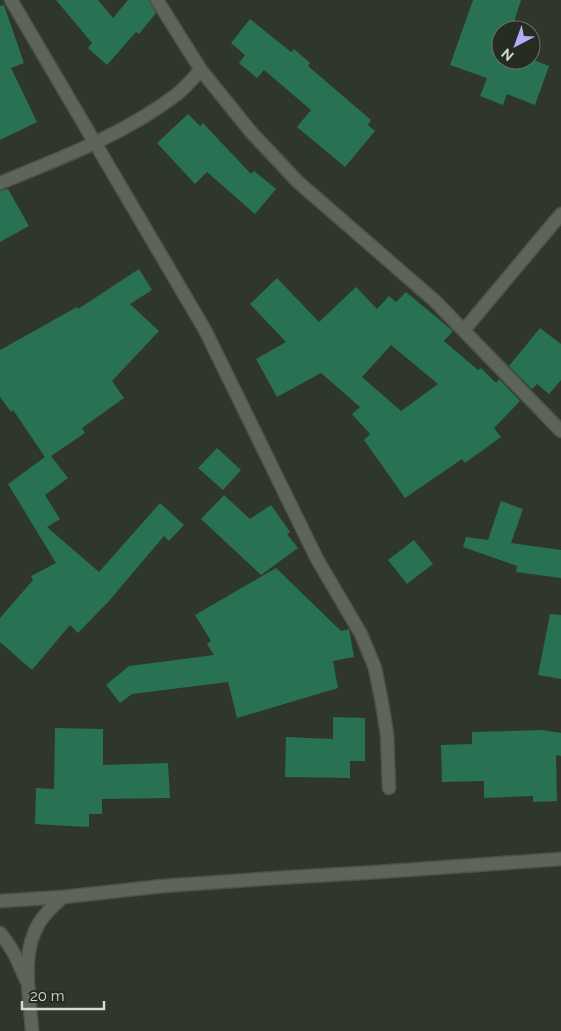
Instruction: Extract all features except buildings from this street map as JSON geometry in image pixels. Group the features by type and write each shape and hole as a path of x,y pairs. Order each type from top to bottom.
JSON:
{"street":[{"path":"11,0 205,330 317,559 361,634 375,668 382,704 387,734 389,788"},
{"path":"157,0 200,70 251,132 298,182 435,301 561,431"},
{"path":"0,183 95,144 144,116 177,94 200,70"},
{"path":"464,330 561,214"},
{"path":"0,901 63,897 182,885 561,859"},
{"path":"32,1031 28,958 38,925 47,912 63,897"},
{"path":"0,933 7,941 18,961 29,987"}]}
